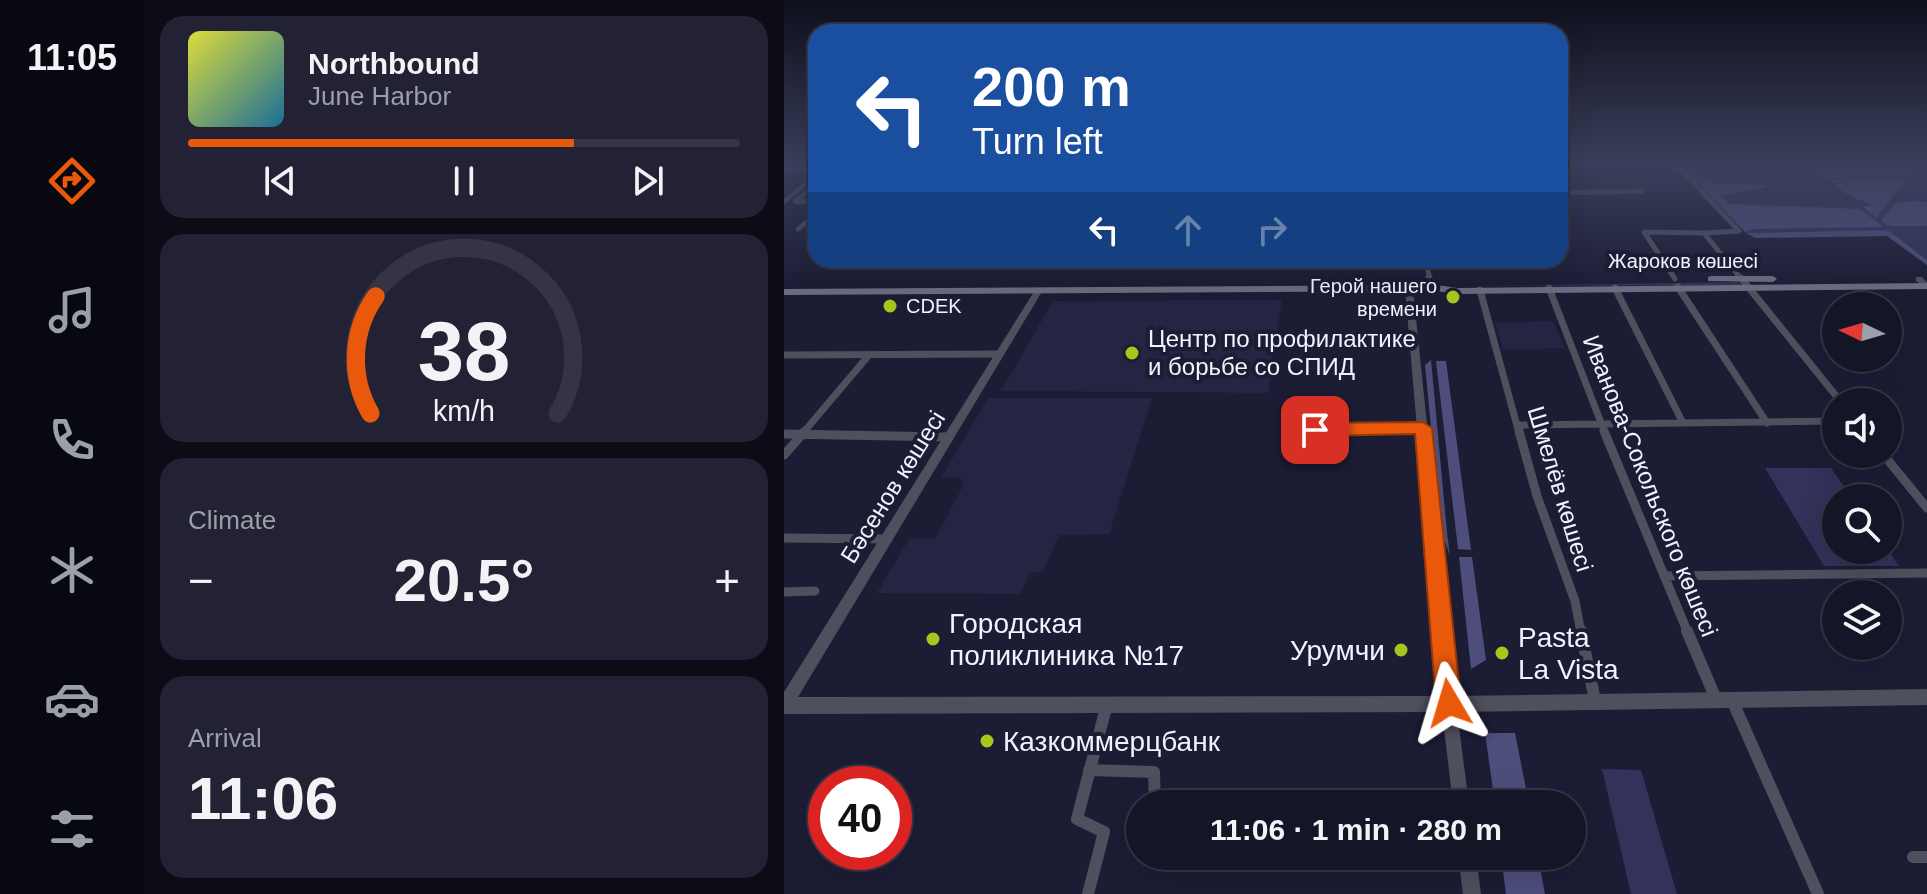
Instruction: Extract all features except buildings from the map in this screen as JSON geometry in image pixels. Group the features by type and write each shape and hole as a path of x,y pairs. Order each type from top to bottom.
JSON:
{"main road":[{"name":"Жароков көшесі","path":"784,292 1409,289 1545,281 1925,282"},
{"name":"Жароков көшесі","path":"1436,288 1615,288 1676,283"}],"street":[{"path":"1714,205 1739,231 1644,232 1767,423"},
{"path":"798,229 808,221"},
{"path":"1704,233 1830,388"},
{"path":"1429,268 1436,288"},
{"name":"Иванова-Сокольского көшесі","path":"1549,288 1664,576 1818,894"},
{"path":"1615,288 1683,423"},
{"path":"1409,289 1459,790"},
{"name":"Бәсенов көшесі","path":"784,705 1039,290"},
{"name":"Шмелёв көшесі","path":"1480,290 1537,496 1575,601 1595,702"},
{"path":"784,355 999,354"},
{"path":"784,455 869,355"},
{"path":"1519,425 1822,421"},
{"path":"1315,430 1423,428"},
{"path":"784,434 948,437"},
{"path":"1894,468 1927,508"},
{"path":"784,538 886,539"},
{"path":"1664,576 1927,573"},
{"path":"784,592 815,591"},
{"path":"784,705 1595,702 1927,697"},
{"path":"1088,894 1104,832 1077,819 1108,704"},
{"path":"1089,770 1154,772 1155,790"},
{"path":"1469,870 1472,894"}],"shaded area":[{"path":"1719,205 1927,205 1927,260 1888,230 1746,233"},
{"path":"1719,205 1860,209 1884,227 1753,229 1745,232"},
{"path":"1886,205 1876,218 1863,207"},
{"path":"1894,205 1927,205 1927,226 1888,226 1881,221"},
{"path":"1888,230 1927,260 1927,265 1887,236 1755,238 1746,233"},
{"path":"1737,282 1742,285 1477,286"},
{"path":"1282,300 1268,393 1001,391 1053,301"},
{"path":"1553,321 1565,348 1504,350 1495,323"},
{"path":"1431,360 1450,556 1441,530 1425,365"},
{"path":"1436,361 1446,361 1471,550 1458,549"},
{"path":"988,398 1152,398 1109,534 1059,535 1043,572 1030,573 1021,594 877,593 909,539 935,539 964,484 959,477 941,478"},
{"path":"1765,468 1831,468 1842,484 1822,484 1822,563"},
{"path":"1459,557 1472,557 1486,660 1471,669"},
{"path":"1823,564 1899,566 1824,566"},
{"path":"1485,733 1515,733 1526,790 1493,790"},
{"path":"1602,769 1641,770 1677,894 1631,894"},
{"path":"1503,870 1541,870 1545,894 1506,894"}],"place":[{"name":"Герой нашего времени","path":"1453,297"},
{"name":"CDEK","path":"890,306"},
{"name":"Центр по профилактике и борьбе со СПИД","path":"1132,353"},
{"name":"Городская поликлиника №17","path":"933,639"},
{"name":"Урумчи","path":"1401,650"},
{"name":"Pasta La Vista","path":"1502,653"},
{"name":"Казкоммерцбанк","path":"987,741"}],"route":[{"path":"1315,430 1423,428 1449,703"}]}
